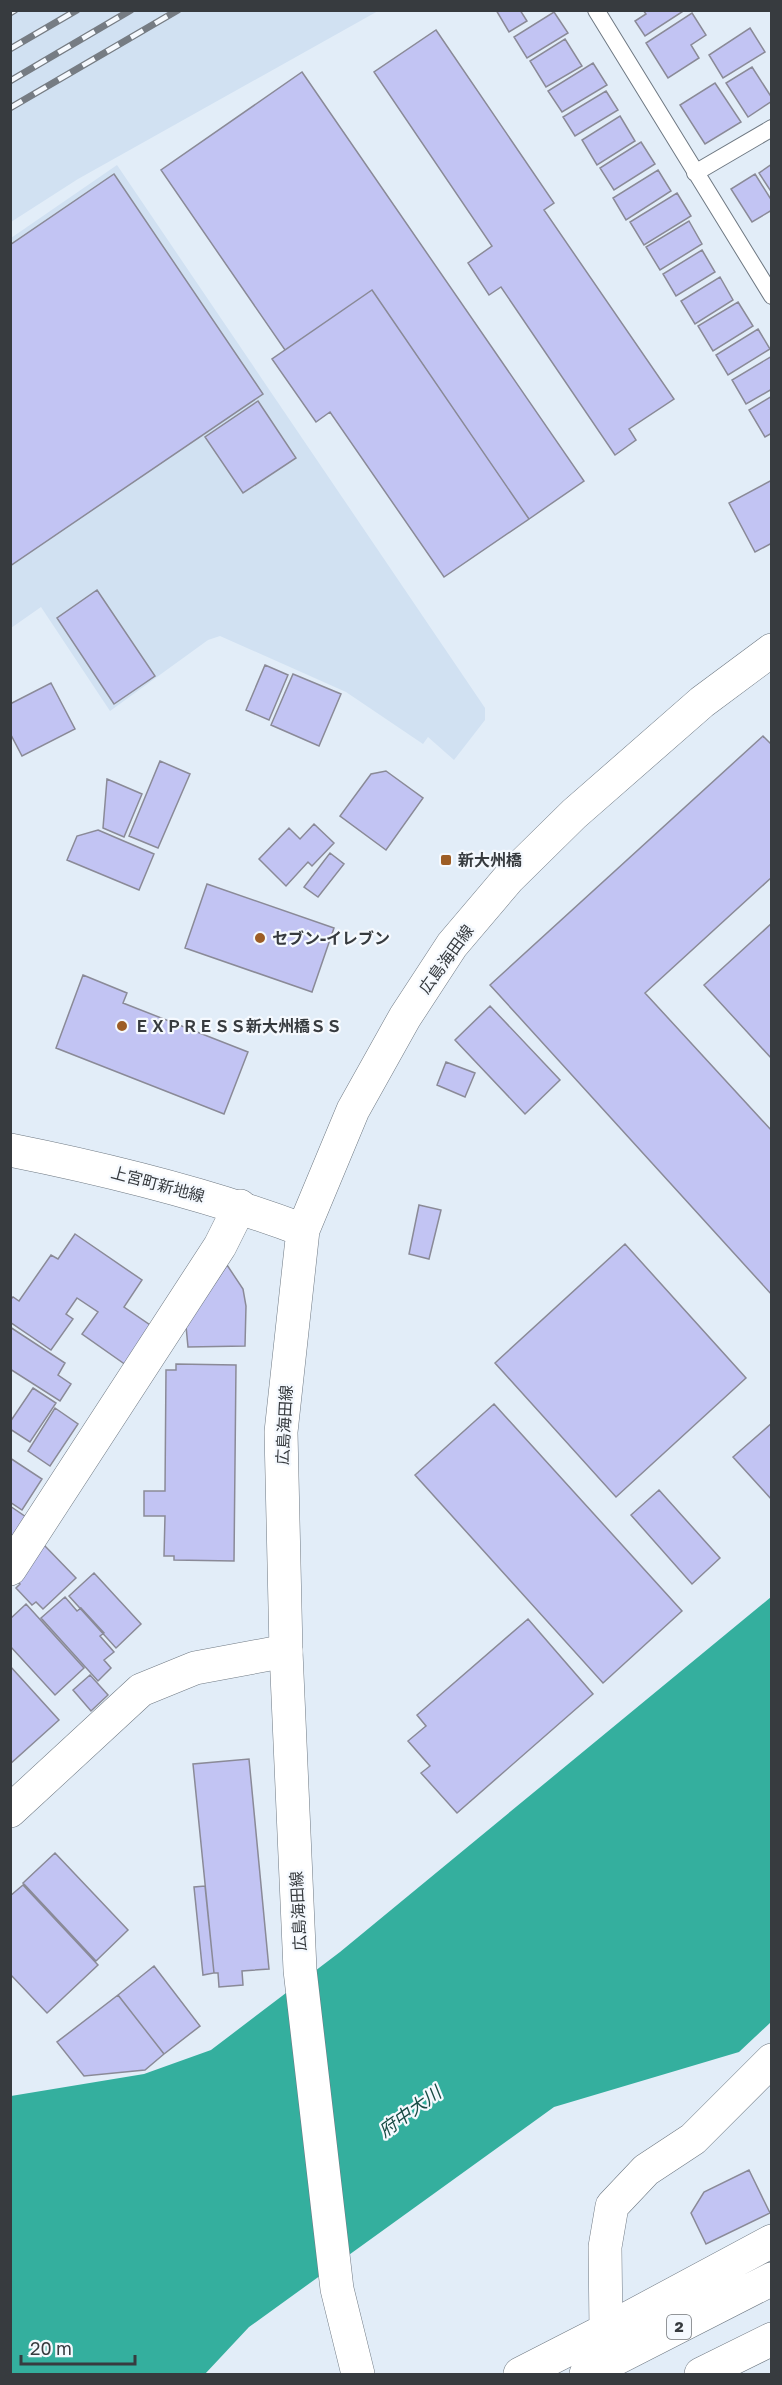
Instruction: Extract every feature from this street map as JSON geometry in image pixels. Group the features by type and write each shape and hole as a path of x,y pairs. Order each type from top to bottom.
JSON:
{"main road":[{"name":"広島海田線","path":"358,2374 337,2289 300,1970 285,1651 281,1432 303,1230 353,1110 405,1017 452,945 508,879 574,814 702,702 771,650"},
{"name":"上宮町新地線","path":"10,1150 88,1165 240,1206 303,1230"},
{"path":"10,1569 220,1246 240,1206"},
{"path":"10,1811 141,1690 195,1668 285,1651"},
{"path":"606,2330 605,2247 612,2206 646,2170 693,2139 771,2060"},
{"path":"520,2374 764,2245"},
{"name":"2","path":"586,2374 771,2279"},
{"path":"701,2374 771,2339"}],"lane":[{"path":"596,10 771,296"},
{"path":"695,173 771,128"}],"shaded area":[{"path":"11,10 378,11 78,179 11,222"},
{"path":"117,165 485,708 485,720 454,760 428,737 423,744 346,692 220,636 208,640 110,711 41,607 11,628 11,238"}],"water":[{"name":"府中大川","path":"771,1597 771,2022 739,2052 554,2107 249,2327 205,2374 11,2374 11,2096 144,2074 211,2050 340,1952"}],"building":[{"path":"496,10 520,10 527,21 509,32"},
{"path":"643,10 685,10 645,36 635,21 646,14"},
{"path":"554,12 568,33 527,58 514,37"},
{"path":"692,13 706,35 691,45 699,58 668,78 646,43"},
{"path":"750,28 765,52 723,78 709,55"},
{"path":"436,30 554,203 544,210 674,399 629,429 636,440 615,455 501,287 489,295 468,263 492,246 374,72"},
{"path":"565,39 582,66 546,87 530,61"},
{"path":"593,63 607,85 562,112 548,91"},
{"path":"752,67 772,101 748,117 726,83"},
{"path":"302,72 584,481 529,519 372,290 285,350 161,170"},
{"path":"715,83 741,122 705,144 680,105"},
{"path":"606,91 618,110 575,136 563,117"},
{"path":"620,116 635,141 597,165 582,140"},
{"path":"641,142 655,164 614,190 600,168"},
{"path":"772,164 772,193 759,173"},
{"path":"658,170 671,191 626,220 613,198"},
{"path":"114,174 263,394 10,566 10,245"},
{"path":"755,174 772,201 772,210 752,222 731,189"},
{"path":"677,193 691,216 644,245 630,222"},
{"path":"689,221 702,244 660,270 646,247"},
{"path":"702,250 715,272 676,296 663,274"},
{"path":"720,277 733,300 695,324 681,301"},
{"path":"372,290 529,519 444,577 330,412 316,422 272,359"},
{"path":"738,302 753,326 713,351 698,326"},
{"path":"758,329 770,349 728,375 716,355"},
{"path":"772,356 772,389 746,404 732,380"},
{"path":"772,396 772,433 765,437 749,410"},
{"path":"258,401 296,458 243,493 205,437"},
{"path":"772,480 772,543 755,552 729,503"},
{"path":"97,590 155,676 114,704 57,618"},
{"path":"265,665 288,675 269,720 246,710"},
{"path":"293,674 341,694 319,746 271,725"},
{"path":"51,683 75,729 22,756 10,733 10,704"},
{"path":"763,736 772,745 772,877 645,993 772,1131 772,1295 490,985"},
{"path":"160,761 190,774 158,848 129,836"},
{"path":"386,771 423,798 386,850 340,816 371,774"},
{"path":"107,779 142,794 124,837 103,828"},
{"path":"314,824 334,843 312,866 308,862 286,886 259,859 289,828 300,839"},
{"path":"98,830 154,854 139,890 67,860 77,836"},
{"path":"330,853 344,864 318,897 304,887"},
{"name":"セブン-イレブン","path":"207,884 334,928 312,992 185,948"},
{"path":"772,923 772,1059 704,985"},
{"name":"ＥＸＰＲＥＳＳ新大州橋ＳＳ","path":"83,975 127,993 123,1003 248,1052 224,1114 56,1048"},
{"path":"490,1006 560,1080 525,1114 455,1040"},
{"path":"446,1062 475,1073 465,1097 437,1085"},
{"path":"419,1205 441,1210 429,1259 409,1254"},
{"path":"75,1234 142,1280 124,1307 153,1327 126,1365 82,1334 98,1312 77,1298 66,1314 73,1319 51,1350 10,1322 10,1300 13,1297 19,1301 51,1255 58,1259"},
{"path":"625,1244 746,1378 616,1497 495,1363"},
{"path":"227,1265 243,1289 246,1306 245,1346 188,1347 186,1326"},
{"path":"10,1327 65,1363 58,1375 71,1384 60,1401 10,1369"},
{"path":"176,1364 236,1365 234,1561 174,1560 174,1556 164,1556 165,1516 144,1516 144,1491 165,1491 166,1370 176,1370"},
{"path":"33,1388 56,1403 30,1442 10,1429 10,1422"},
{"path":"494,1404 682,1611 603,1683 415,1475"},
{"path":"55,1408 78,1424 50,1466 28,1451"},
{"path":"772,1423 772,1500 733,1457"},
{"path":"10,1458 42,1479 22,1510 10,1502"},
{"path":"659,1490 720,1558 692,1584 631,1515"},
{"path":"10,1506 26,1517 10,1540"},
{"path":"44,1545 76,1578 43,1609 36,1602 32,1605 16,1588 20,1584 12,1576"},
{"path":"94,1573 141,1624 116,1648 69,1596"},
{"path":"65,1597 77,1611 81,1608 104,1633 100,1636 114,1652 104,1660 111,1668 98,1681 41,1618"},
{"path":"26,1604 84,1668 55,1695 10,1646 10,1619"},
{"path":"528,1619 593,1694 457,1813 421,1773 430,1766 408,1741 426,1726 417,1715"},
{"path":"10,1666 59,1720 10,1764"},
{"path":"90,1675 108,1695 91,1711 73,1690"},
{"path":"249,1759 269,1969 242,1971 243,1985 219,1987 218,1973 214,1973 193,1764"},
{"path":"55,1853 128,1930 96,1961 23,1883"},
{"path":"23,1885 98,1965 47,2013 10,1974 10,1896"},
{"path":"205,1886 214,1973 203,1975 194,1887"},
{"path":"154,1966 200,2026 164,2054 118,1995"},
{"path":"118,1995 164,2054 145,2070 84,2076 57,2042"},
{"path":"749,2170 770,2213 706,2244 691,2213 704,2192"}],"railway":[{"path":"10,13 15,10"},
{"path":"10,49 77,10"},
{"path":"10,81 131,10"},
{"path":"10,108 178,10"}],"place":[{"name":"新大州橋","path":"446,860"},
{"name":"セブン-イレブン","path":"260,938"},
{"name":"ＥＸＰＲＥＳＳ新大州橋ＳＳ","path":"122,1026"}]}
